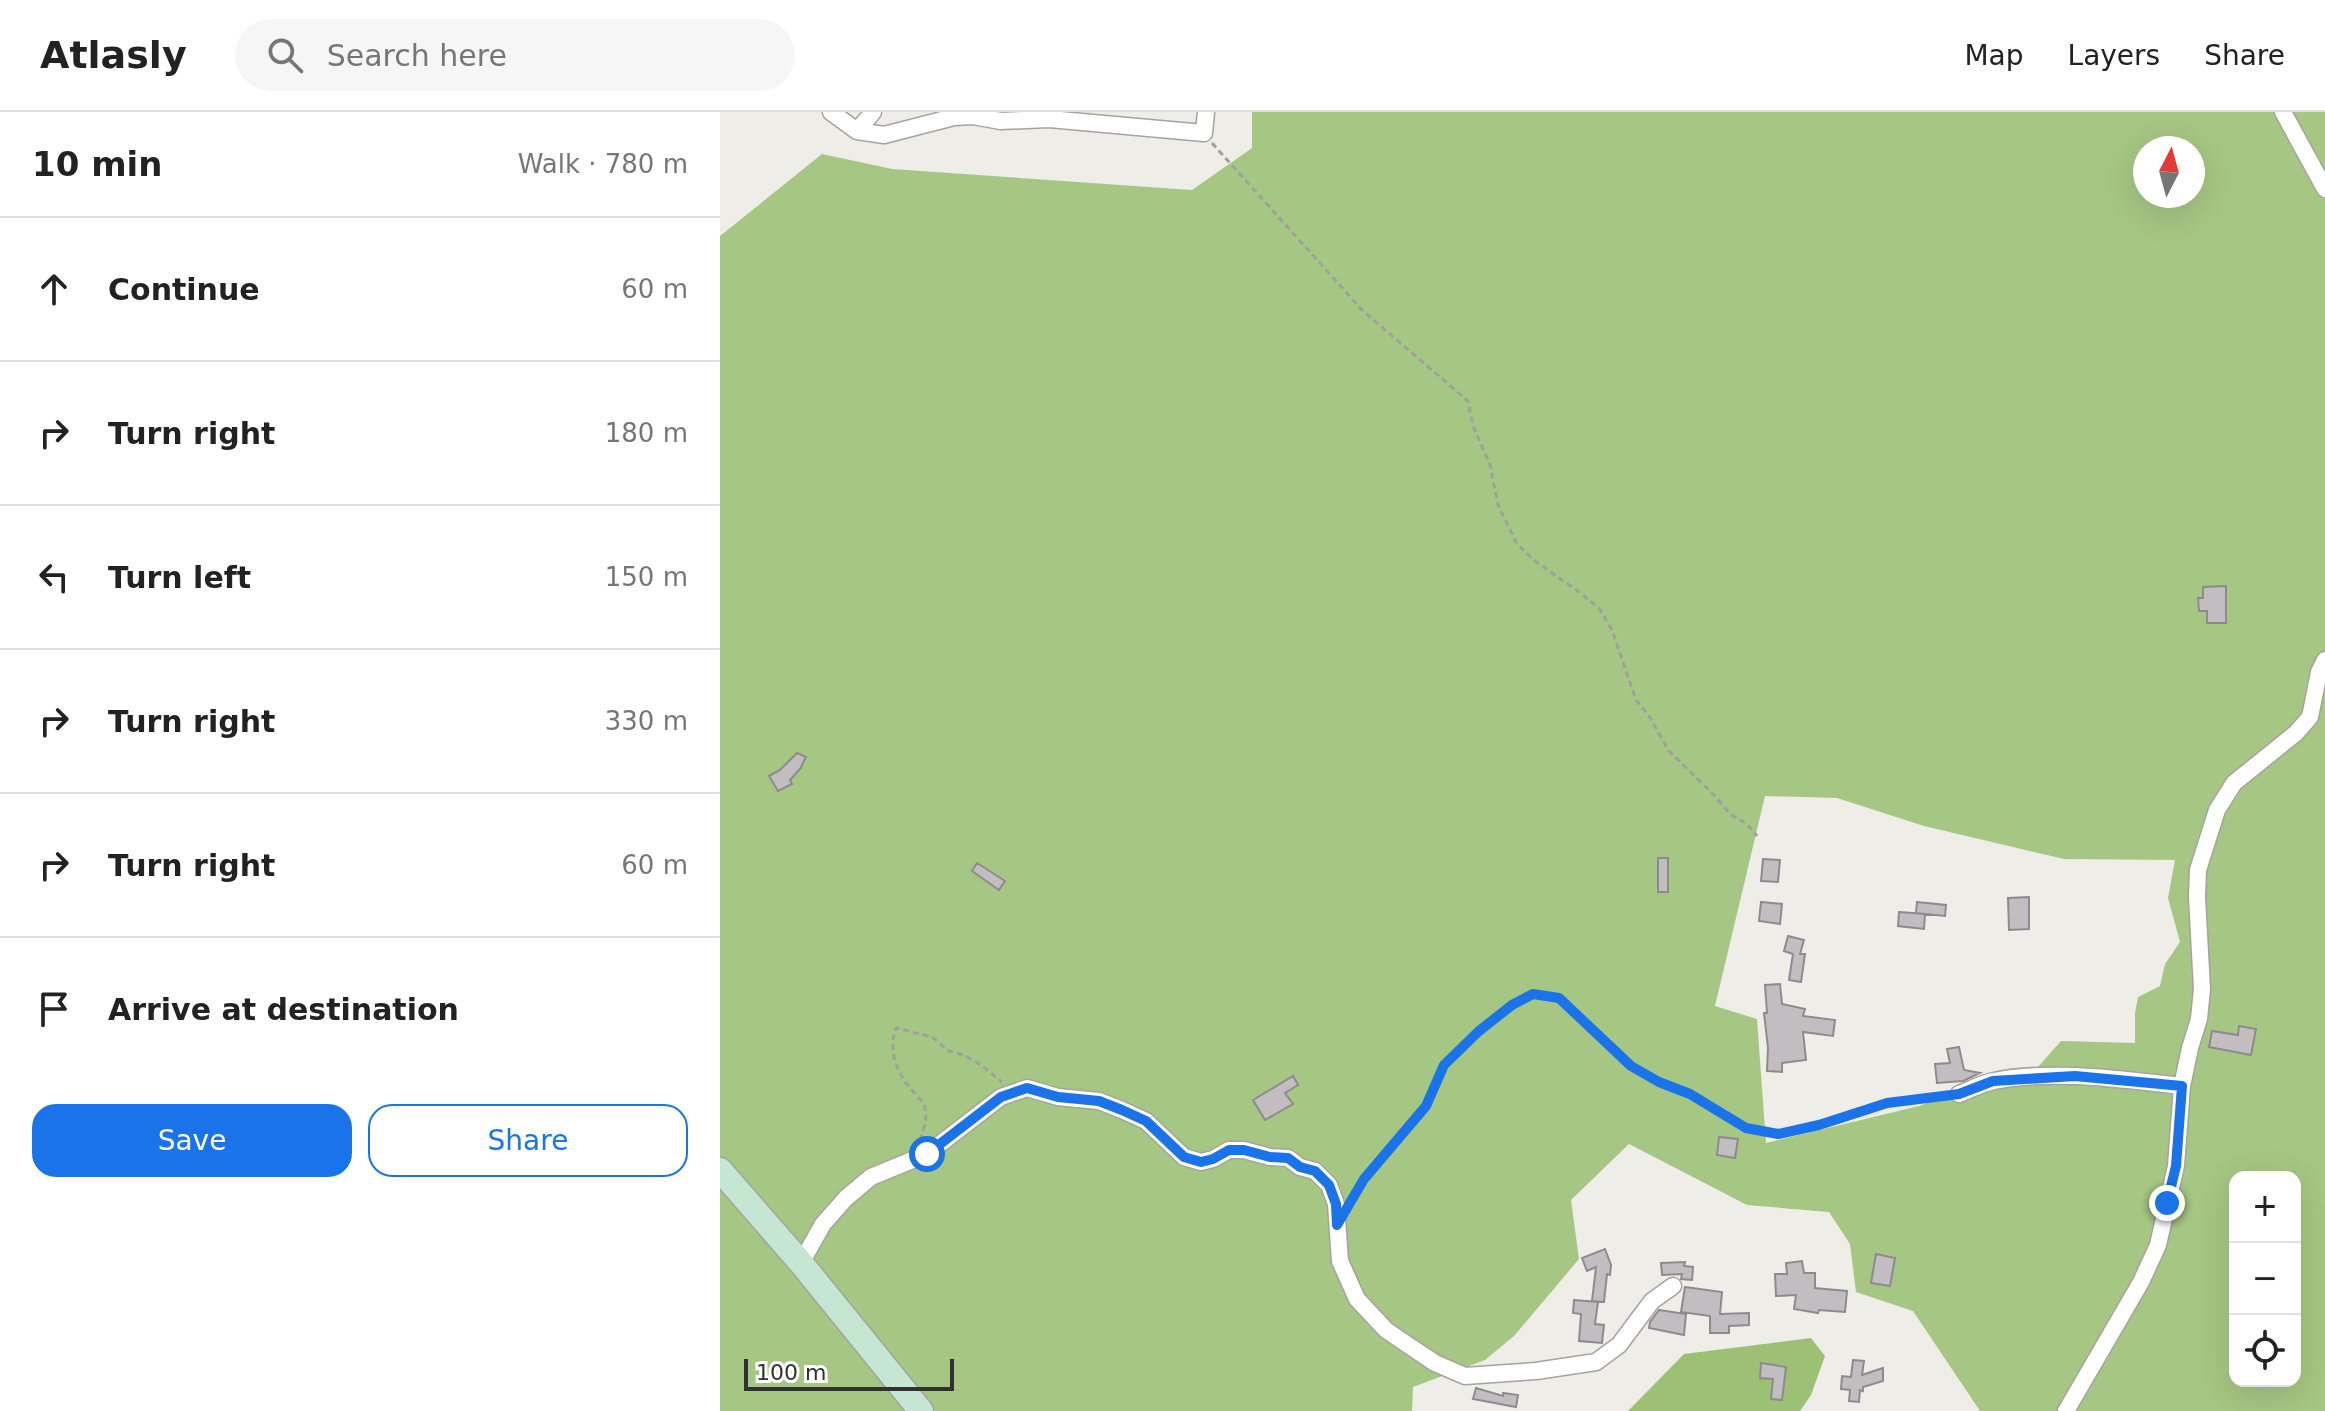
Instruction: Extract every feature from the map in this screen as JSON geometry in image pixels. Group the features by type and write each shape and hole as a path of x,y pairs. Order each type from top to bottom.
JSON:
{"street":[{"path":"831,112 857,131 884,135 954,117 973,116 1001,121 1049,119 1204,133 1206,112"},
{"path":"857,131 873,112"},
{"path":"2283,112 2325,189"},
{"path":"2066,1411 2141,1282 2158,1245 2176,1166 2182,1086 2199,1019 2202,989 2198,870 2217,810 2234,783 2296,733 2310,717 2319,672 2325,660"},
{"path":"1959,1094 1993,1081 2047,1077 2075,1076 2182,1086"},
{"path":"801,1263 823,1224 846,1198 871,1177 927,1154 1001,1097 1027,1088 1058,1097 1099,1101 1122,1110 1146,1121 1184,1157 1201,1162 1229,1150 1244,1150 1288,1158 1300,1167 1315,1171 1329,1185 1336,1204 1340,1261 1357,1299 1386,1330 1435,1363 1465,1376 1536,1371 1596,1362 1619,1345 1652,1301 1673,1286"},
{"path":"720,1170 801,1263 921,1411"}],"path":[{"path":"1204,133 1362,310 1468,401 1473,426 1490,465 1498,505 1517,544 1599,608 1612,630 1636,700 1669,751 1730,814 1747,824 1757,836"},
{"path":"1337,1225 1364,1179 1426,1106 1444,1065 1479,1031 1512,1005 1533,994 1559,998 1631,1066 1659,1082 1690,1094 1746,1128 1778,1134 1819,1125 1887,1103 1959,1094"},
{"path":"915,1159 926,1121 924,1106 905,1083 895,1061 892,1048 896,1028 932,1037 949,1051 981,1065 1014,1092"}],"green space":[{"path":"1252,112 2325,112 2325,1411 1980,1411 1913,1311 1856,1292 1850,1244 1829,1212 1747,1205 1629,1144 1571,1200 1579,1259 1514,1336 1485,1360 1413,1387 1412,1411 720,1411 720,236 822,154 892,169 1192,190 1252,148","holes":["1765,796 1837,798 1924,826 2064,859 2175,860 2168,898 2180,942 2165,964 2160,986 2138,997 2135,1043 2061,1041 2031,1075 1990,1077 1919,1106 1766,1143 1757,1019 1715,1006"]},
{"path":"1811,1338 1825,1356 1811,1395 1800,1411 1628,1411 1684,1354"}],"building":[{"path":"2226,586 2226,623 2207,623 2207,611 2199,611 2198,598 2203,598 2203,587"},
{"path":"797,753 806,757 790,780 792,784 778,791 769,776"},
{"path":"1658,858 1668,858 1668,892 1658,892"},
{"path":"1763,859 1780,860 1778,882 1761,881"},
{"path":"977,863 1005,881 999,890 972,871"},
{"path":"2029,897 2029,929 2009,930 2008,898"},
{"path":"1761,902 1782,904 1780,924 1759,921"},
{"path":"1917,902 1946,905 1945,916 1916,913"},
{"path":"1899,912 1925,914 1924,929 1898,926"},
{"path":"1788,936 1804,940 1800,954 1805,954 1801,982 1789,980 1793,954 1784,951"},
{"path":"1780,984 1782,1004 1805,1009 1803,1016 1835,1020 1833,1036 1803,1032 1806,1060 1782,1063 1782,1072 1767,1071 1764,1013 1767,1013 1765,985"},
{"path":"2239,1026 2256,1029 2251,1055 2209,1047 2212,1031 2238,1035"},
{"path":"1959,1047 1964,1070 1980,1073 1963,1081 1937,1083 1935,1064 1950,1063 1947,1049"},
{"path":"1293,1076 1298,1085 1285,1093 1293,1104 1265,1120 1253,1100"},
{"path":"1719,1137 1738,1139 1735,1158 1717,1155"},
{"path":"1605,1249 1611,1265 1604,1302 1592,1301 1596,1267 1587,1271 1582,1258"},
{"path":"1876,1254 1895,1258 1890,1286 1871,1283"},
{"path":"1802,1261 1804,1273 1815,1273 1815,1288 1847,1291 1845,1312 1819,1310 1818,1313 1794,1309 1796,1295 1776,1296 1775,1274 1787,1274 1786,1263"},
{"path":"1685,1262 1684,1266 1693,1267 1692,1280 1681,1279 1682,1274 1662,1275 1661,1263"},
{"path":"1685,1287 1722,1292 1720,1314 1749,1313 1749,1325 1729,1326 1729,1333 1710,1333 1710,1316 1681,1312"},
{"path":"1574,1300 1598,1302 1595,1324 1604,1325 1602,1343 1579,1341 1581,1314 1573,1313"},
{"path":"1659,1310 1686,1314 1684,1335 1649,1328"},
{"path":"1853,1360 1864,1361 1862,1375 1883,1368 1883,1381 1863,1387 1859,1402 1849,1401 1850,1390 1841,1389 1842,1376 1851,1377"},
{"path":"1761,1363 1786,1367 1782,1400 1771,1399 1773,1379 1760,1378"},
{"path":"1476,1388 1503,1396 1503,1393 1518,1395 1516,1407 1473,1399"}],"route":[{"path":"927,1154 1001,1097 1027,1088 1058,1097 1099,1101 1122,1110 1146,1121 1184,1157 1201,1162 1229,1150 1288,1158 1300,1167 1315,1171 1329,1185 1336,1204 1337,1225 1364,1179 1426,1106 1444,1065 1479,1031 1512,1005 1533,994 1559,998 1631,1066 1659,1082 1690,1094 1746,1128 1778,1134 1851,1116 1887,1103 1959,1094 1993,1081 2075,1076 2182,1086 2176,1166 2167,1203"}]}
